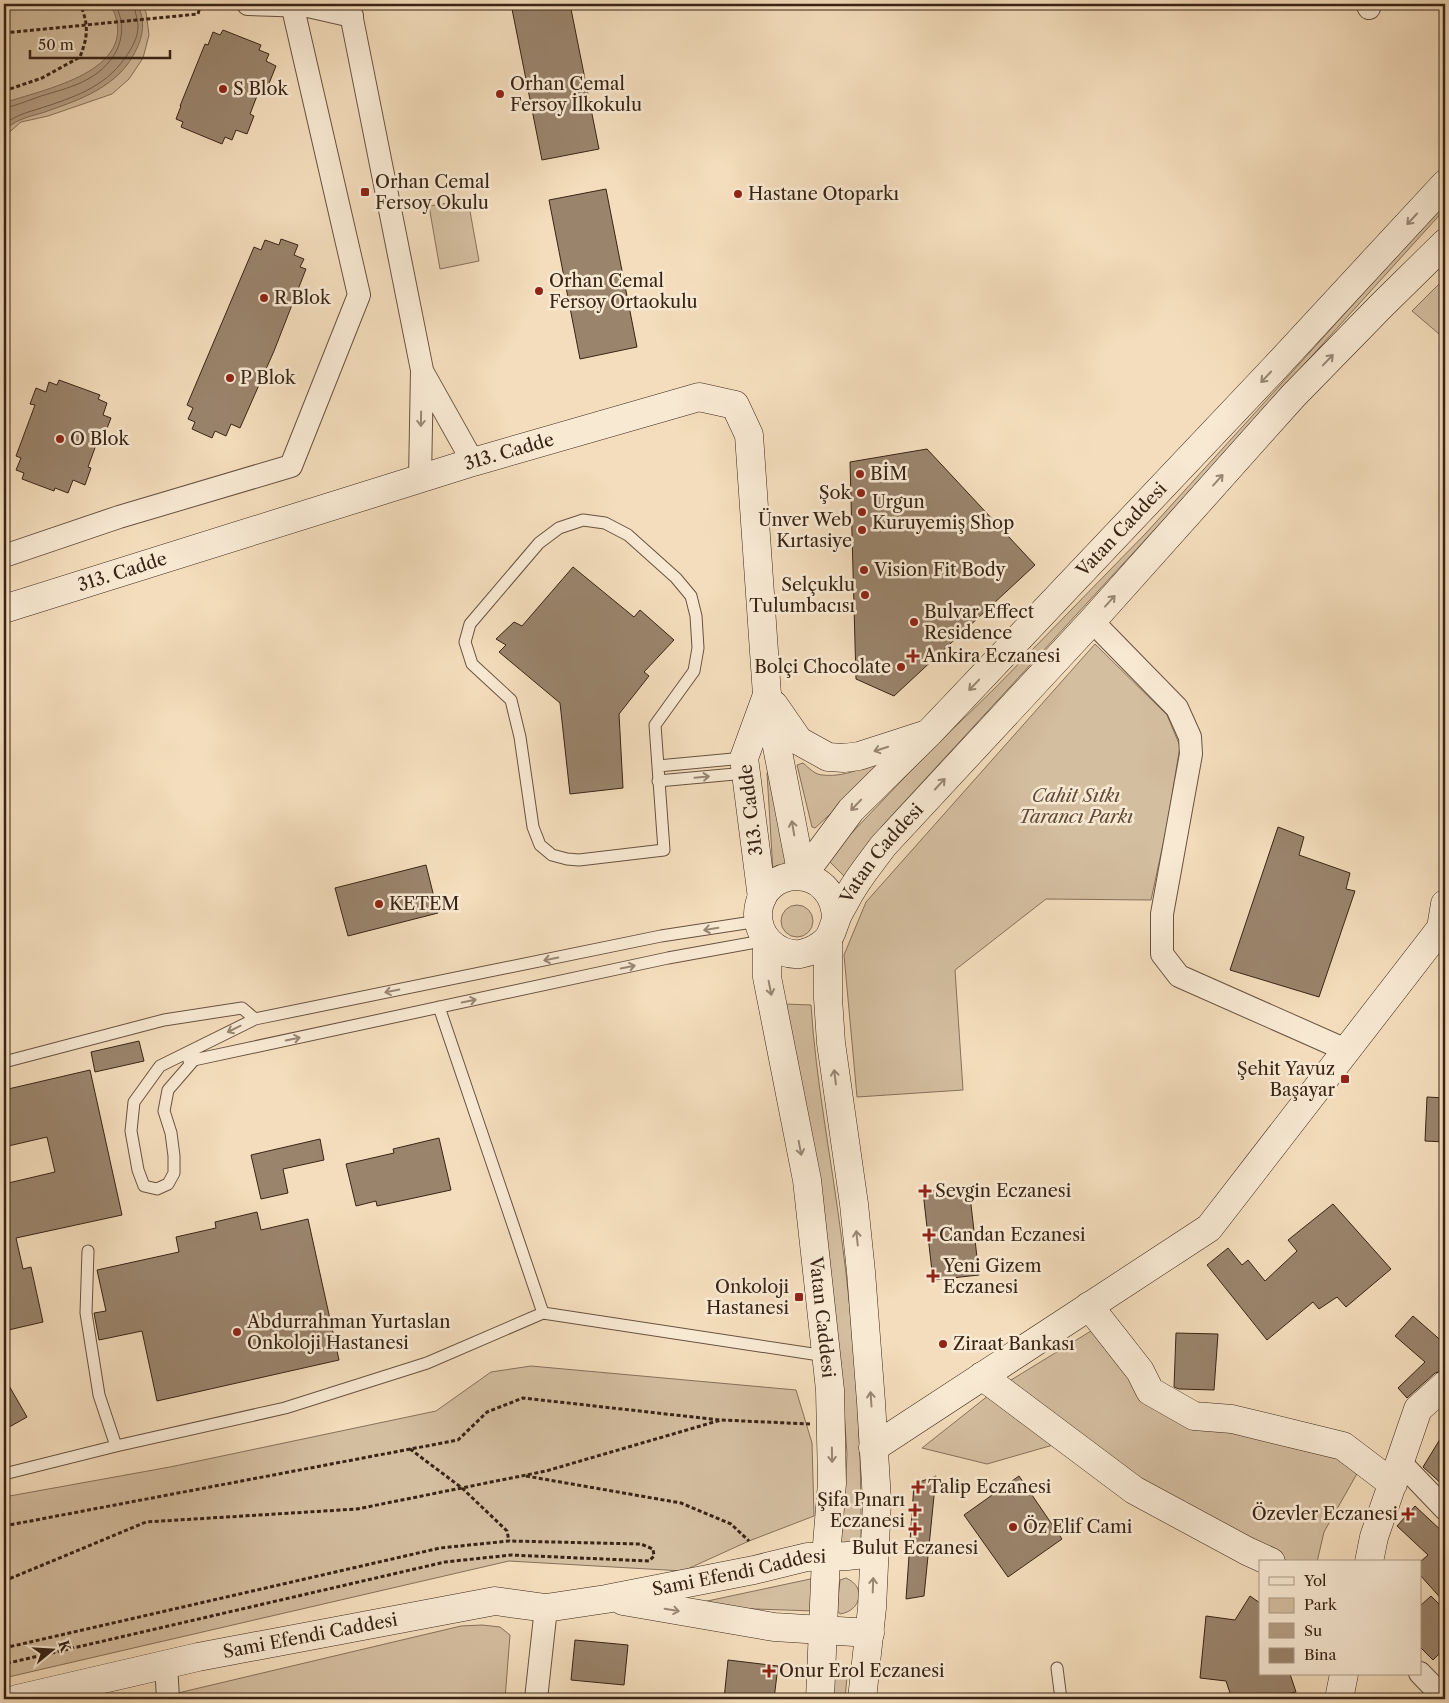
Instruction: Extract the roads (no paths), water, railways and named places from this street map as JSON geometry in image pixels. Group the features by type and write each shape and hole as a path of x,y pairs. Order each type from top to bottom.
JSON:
{"main road":[{"name":"Vatan Caddesi","path":"862,1699 870,1633 877,1501 861,1272 854,1204 831,1043 828,998 834,902 830,893 815,880 802,876 852,810 928,734 1270,373 1445,184"},
{"name":"Vatan Caddesi","path":"763,920 775,947 785,952 797,954 809,952 820,947 832,929 857,880 883,846 1092,621 1294,395 1445,243"},
{"name":"313. Cadde","path":"4,609 420,478 699,397 734,405 749,435 767,695 802,876"},
{"path":"767,695 799,741 828,757 844,758 859,756 928,734"},
{"name":"313. Cadde","path":"763,920 745,765 767,695"},
{"path":"763,920 771,886 780,880 802,876"},
{"name":"Vatan Caddesi","path":"763,920 768,977 807,1180 830,1390 832,1483 826,1557 820,1699"},
{"path":"873,1448 1209,1228 1444,922"},
{"path":"1089,1306 1140,1371 1150,1391 1194,1416 1232,1419 1343,1446 1396,1473"},
{"path":"982,1376 1134,1490 1267,1560"},
{"path":"1369,1560 1374,1537 1418,1409 1445,1385"},
{"name":"Sami Efendi Caddesi","path":"17,1699 207,1655 495,1601 546,1608 606,1599 754,1570 807,1557 874,1553"},
{"name":"Sami Efendi Caddesi","path":"606,1599 774,1628 870,1633"},
{"path":"1339,1699 1344,1676"}],"street":[{"path":"248,4 292,5 350,10 422,370 420,478"},
{"path":"4,556 119,517 291,466 359,295 292,5"},
{"path":"422,370 473,462"},
{"path":"1092,621 1177,708 1190,737 1191,754 1162,914 1162,954 1179,976 1346,1050"},
{"path":"1396,1473 1445,1508"},
{"path":"536,1699 546,1608"},
{"path":"166,1664 168,1699"},
{"path":"1422,1676 1445,1699"}],"lane":[{"path":"583,520 606,523 628,535 676,578 691,596 696,616 698,648 694,671 655,725 658,781 664,850 579,860 552,855 540,845 533,826 520,737 511,700 472,664 465,642 470,624 539,543 559,528 583,520"},
{"path":"658,766 745,765"},
{"path":"658,781 745,765"},
{"path":"160,1066 668,958 763,920"},
{"path":"194,1060 168,1090 164,1111 171,1133 174,1173 168,1184 157,1189 144,1186 138,1170 131,1131 134,1102 160,1066 255,1019 662,936 763,920"},
{"path":"439,1007 543,1313"},
{"path":"4,1062 164,1020 242,1008 255,1019"},
{"path":"88,1251 86,1313 99,1396 116,1446"},
{"path":"4,1474 116,1446 285,1408 427,1363 543,1313 827,1356"},
{"path":"1057,1668 1061,1699"}],"water":[{"path":"109,4 137,4 142,21 141,37 137,48 130,61 120,73 84,97 18,121 4,130 4,103 79,77 97,66 110,53 117,37 116,18"}],"place":[{"name":"S Blok","path":"223,89"},
{"name":"Orhan Cemal Fersoy İlkokulu","path":"500,94"},
{"name":"Orhan Cemal Fersoy Okulu","path":"365,192"},
{"name":"Hastane Otoparkı","path":"738,194"},
{"name":"Orhan Cemal Fersoy Ortaokulu","path":"539,291"},
{"name":"R Blok","path":"264,298"},
{"name":"P Blok","path":"230,378"},
{"name":"O Blok","path":"60,439"},
{"name":"BİM","path":"860,474"},
{"name":"Şok","path":"861,493"},
{"name":"Urgun Kuruyemiş Shop","path":"862,512"},
{"name":"Ünver Web Kırtasiye","path":"862,530"},
{"name":"Vision Fit Body","path":"864,570"},
{"name":"Selçuklu Tulumbacısı","path":"865,595"},
{"name":"Bulvar Effect Residence","path":"914,622"},
{"name":"Ankira Eczanesi","path":"913,656"},
{"name":"Bolçi Chocolate","path":"901,667"},
{"name":"KETEM","path":"379,904"},
{"name":"Şehit Yavuz Başayar","path":"1345,1079"},
{"name":"Sevgin Eczanesi","path":"925,1191"},
{"name":"Candan Eczanesi","path":"929,1235"},
{"name":"Yeni Gizem Eczanesi","path":"933,1276"},
{"name":"Onkoloji Hastanesi","path":"799,1297"},
{"name":"Abdurrahman Yurtaslan Onkoloji Hastanesi","path":"237,1332"},
{"name":"Ziraat Bankası","path":"943,1344"},
{"name":"Talip Eczanesi","path":"918,1487"},
{"name":"Şifa Pınarı Eczanesi","path":"915,1510"},
{"name":"Özevler Eczanesi","path":"1408,1514"},
{"name":"Öz Elif Cami","path":"1013,1527"},
{"name":"Bulut Eczanesi","path":"915,1529"},
{"name":"Onur Erol Eczanesi","path":"769,1671"}],"park label":[{"name":"Cahit Sıtkı Tarancı Parkı","path":"1076,806"}]}
